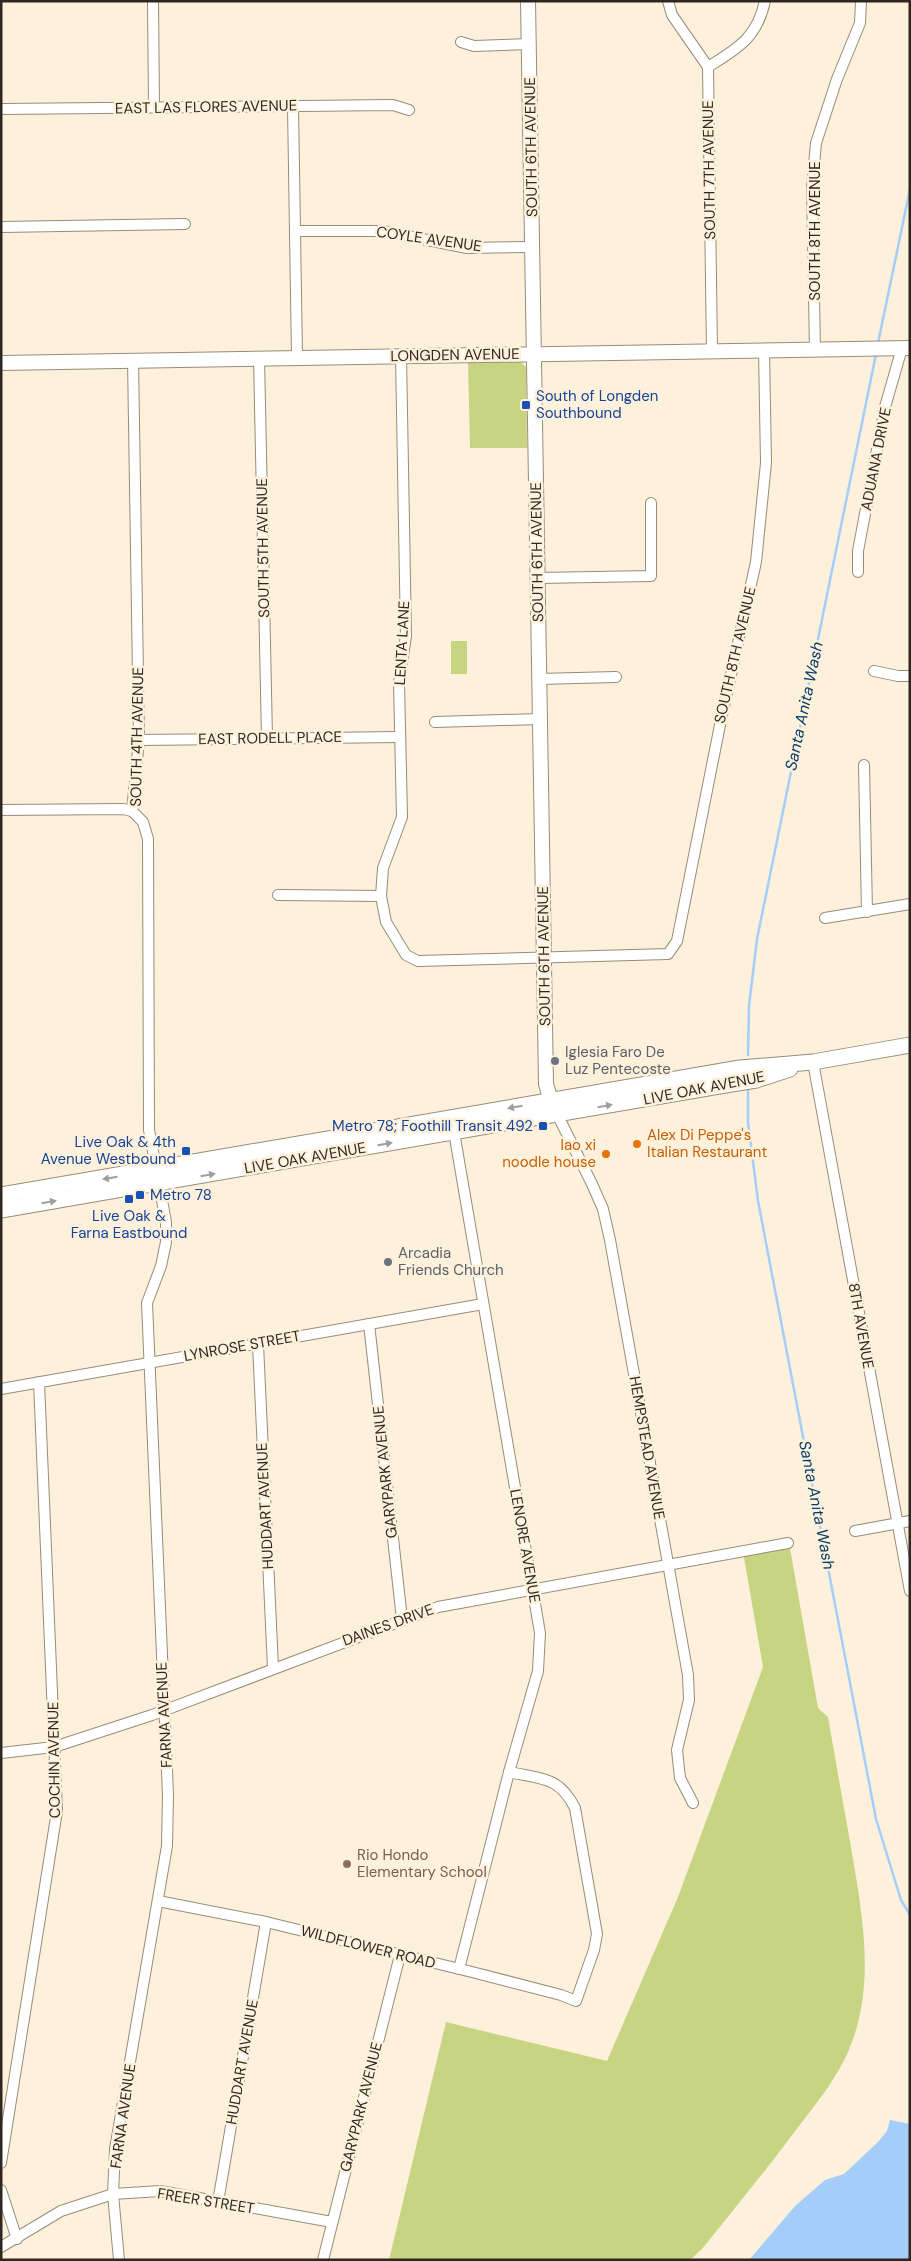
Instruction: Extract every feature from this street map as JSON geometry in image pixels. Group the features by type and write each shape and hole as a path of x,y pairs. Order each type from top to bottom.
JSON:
{"main road":[{"name":"LIVE OAK AVENUE","path":"1,1210 159,1176 910,1045"},
{"name":"LIVE OAK AVENUE","path":"1,1195 159,1176"}],"street":[{"path":"153,1 154,107"},
{"name":"SOUTH 6TH AVENUE","path":"528,1 546,1089 554,1108"},
{"path":"668,1 672,14 708,67 742,45 758,22 766,1"},
{"name":"SOUTH 8TH AVENUE","path":"815,350 812,187 816,143 837,79 860,23 862,1"},
{"path":"461,42 474,46 529,44"},
{"name":"SOUTH 7TH AVENUE","path":"708,67 712,351"},
{"name":"EAST LAS FLORES AVENUE","path":"1,109 394,105 409,110"},
{"path":"293,106 297,358"},
{"path":"1,227 185,224"},
{"name":"COYLE AVENUE","path":"295,231 382,231 467,248 532,247"},
{"name":"LONGDEN AVENUE","path":"1,363 133,359 906,348"},
{"name":"ADUANA DRIVE","path":"858,572 858,551 884,416 906,348"},
{"name":"SOUTH 8TH AVENUE","path":"668,954 677,941 722,715 756,562 766,463 764,350"},
{"name":"LENTA LANE","path":"401,356 406,636 399,682 402,817 383,868 381,896 386,922 406,955 418,961 668,954"},
{"name":"SOUTH 5TH AVENUE","path":"259,358 267,738"},
{"name":"SOUTH 4TH AVENUE","path":"133,359 140,740 132,811 143,822 148,839 150,1130 159,1176"},
{"path":"538,578 651,576 651,503"},
{"path":"874,671 898,676 910,676"},
{"path":"539,680 616,677"},
{"path":"435,722 540,719"},
{"name":"EAST RODELL PLACE","path":"140,740 400,737"},
{"path":"864,765 867,912"},
{"path":"1,810 123,809 132,811"},
{"path":"278,896 381,896"},
{"path":"825,918 910,904"},
{"name":"8TH AVENUE","path":"813,1062 910,1591"},
{"name":"HEMPSTEAD AVENUE","path":"554,1108 603,1209 610,1240 688,1675 689,1700 677,1750 680,1778 693,1803"},
{"name":"LENORE AVENUE","path":"453,1125 540,1633 538,1671 509,1772 459,1969"},
{"name":"FARNA AVENUE","path":"119,2260 113,2194 115,2149 167,1846 168,1812 147,1303 161,1266 166,1242 166,1222 159,1176"},
{"name":"LYNROSE STREET","path":"1,1389 484,1304"},
{"name":"GARYPARK AVENUE","path":"369,1324 402,1619"},
{"name":"HUDDART AVENUE","path":"258,1344 273,1668"},
{"name":"COCHIN AVENUE","path":"1,2164 57,1811 39,1382"},
{"path":"855,1531 910,1521"},
{"name":"DAINES DRIVE","path":"1,1753 54,1747 163,1711 402,1619 438,1607 788,1543"},
{"name":"WILDFLOWER ROAD","path":"158,1901 266,1922 459,1969 561,1995 576,2001 594,1950 597,1934 575,1808 567,1793 553,1782 509,1772"},
{"name":"HUDDART AVENUE","path":"218,2202 266,1922"},
{"name":"GARYPARK AVENUE","path":"323,2260 400,1955"},
{"path":"1,2190 17,2239"},
{"name":"FREER STREET","path":"1,2248 61,2211 113,2194 160,2191 332,2222"}],"green space":[{"path":"520,361 526,367 527,448 470,448 468,362"},
{"path":"451,641 467,641 467,674 451,674"},
{"path":"788,1537 818,1708 828,1717 862,1918 865,1972 862,2000 857,2026 848,2052 839,2070 821,2097 765,2170 702,2249 690,2260 389,2260 446,2022 607,2061 678,1897 763,1667 742,1546"}],"water":[{"path":"890,2120 910,2124 910,2260 749,2260 795,2206 825,2180 844,2174 878,2142 887,2131"}],"waterway":[{"name":"Santa Anita Wash","path":"878,343 910,189"},
{"name":"Santa Anita Wash","path":"748,1055 749,1006 757,939 876,354"},
{"name":"Santa Anita Wash","path":"748,1090 748,1122 758,1201 876,1819 901,1900 910,1915"}],"place":[{"name":"South of Longden Southbound","path":"526,405"},
{"name":"Iglesia Faro De Luz Pentecoste","path":"555,1061"},
{"name":"Metro 78; Foothill Transit 492","path":"543,1126"},
{"name":"Alex Di Peppe's Italian Restaurant","path":"637,1144"},
{"name":"Live Oak & 4th Avenue Westbound","path":"186,1151"},
{"name":"lao xi noodle house","path":"606,1154"},
{"name":"Metro 78","path":"140,1195"},
{"name":"Live Oak & Farna Eastbound","path":"129,1199"},
{"name":"Arcadia Friends Church","path":"388,1262"},
{"name":"Rio Hondo Elementary School","path":"347,1864"}]}
